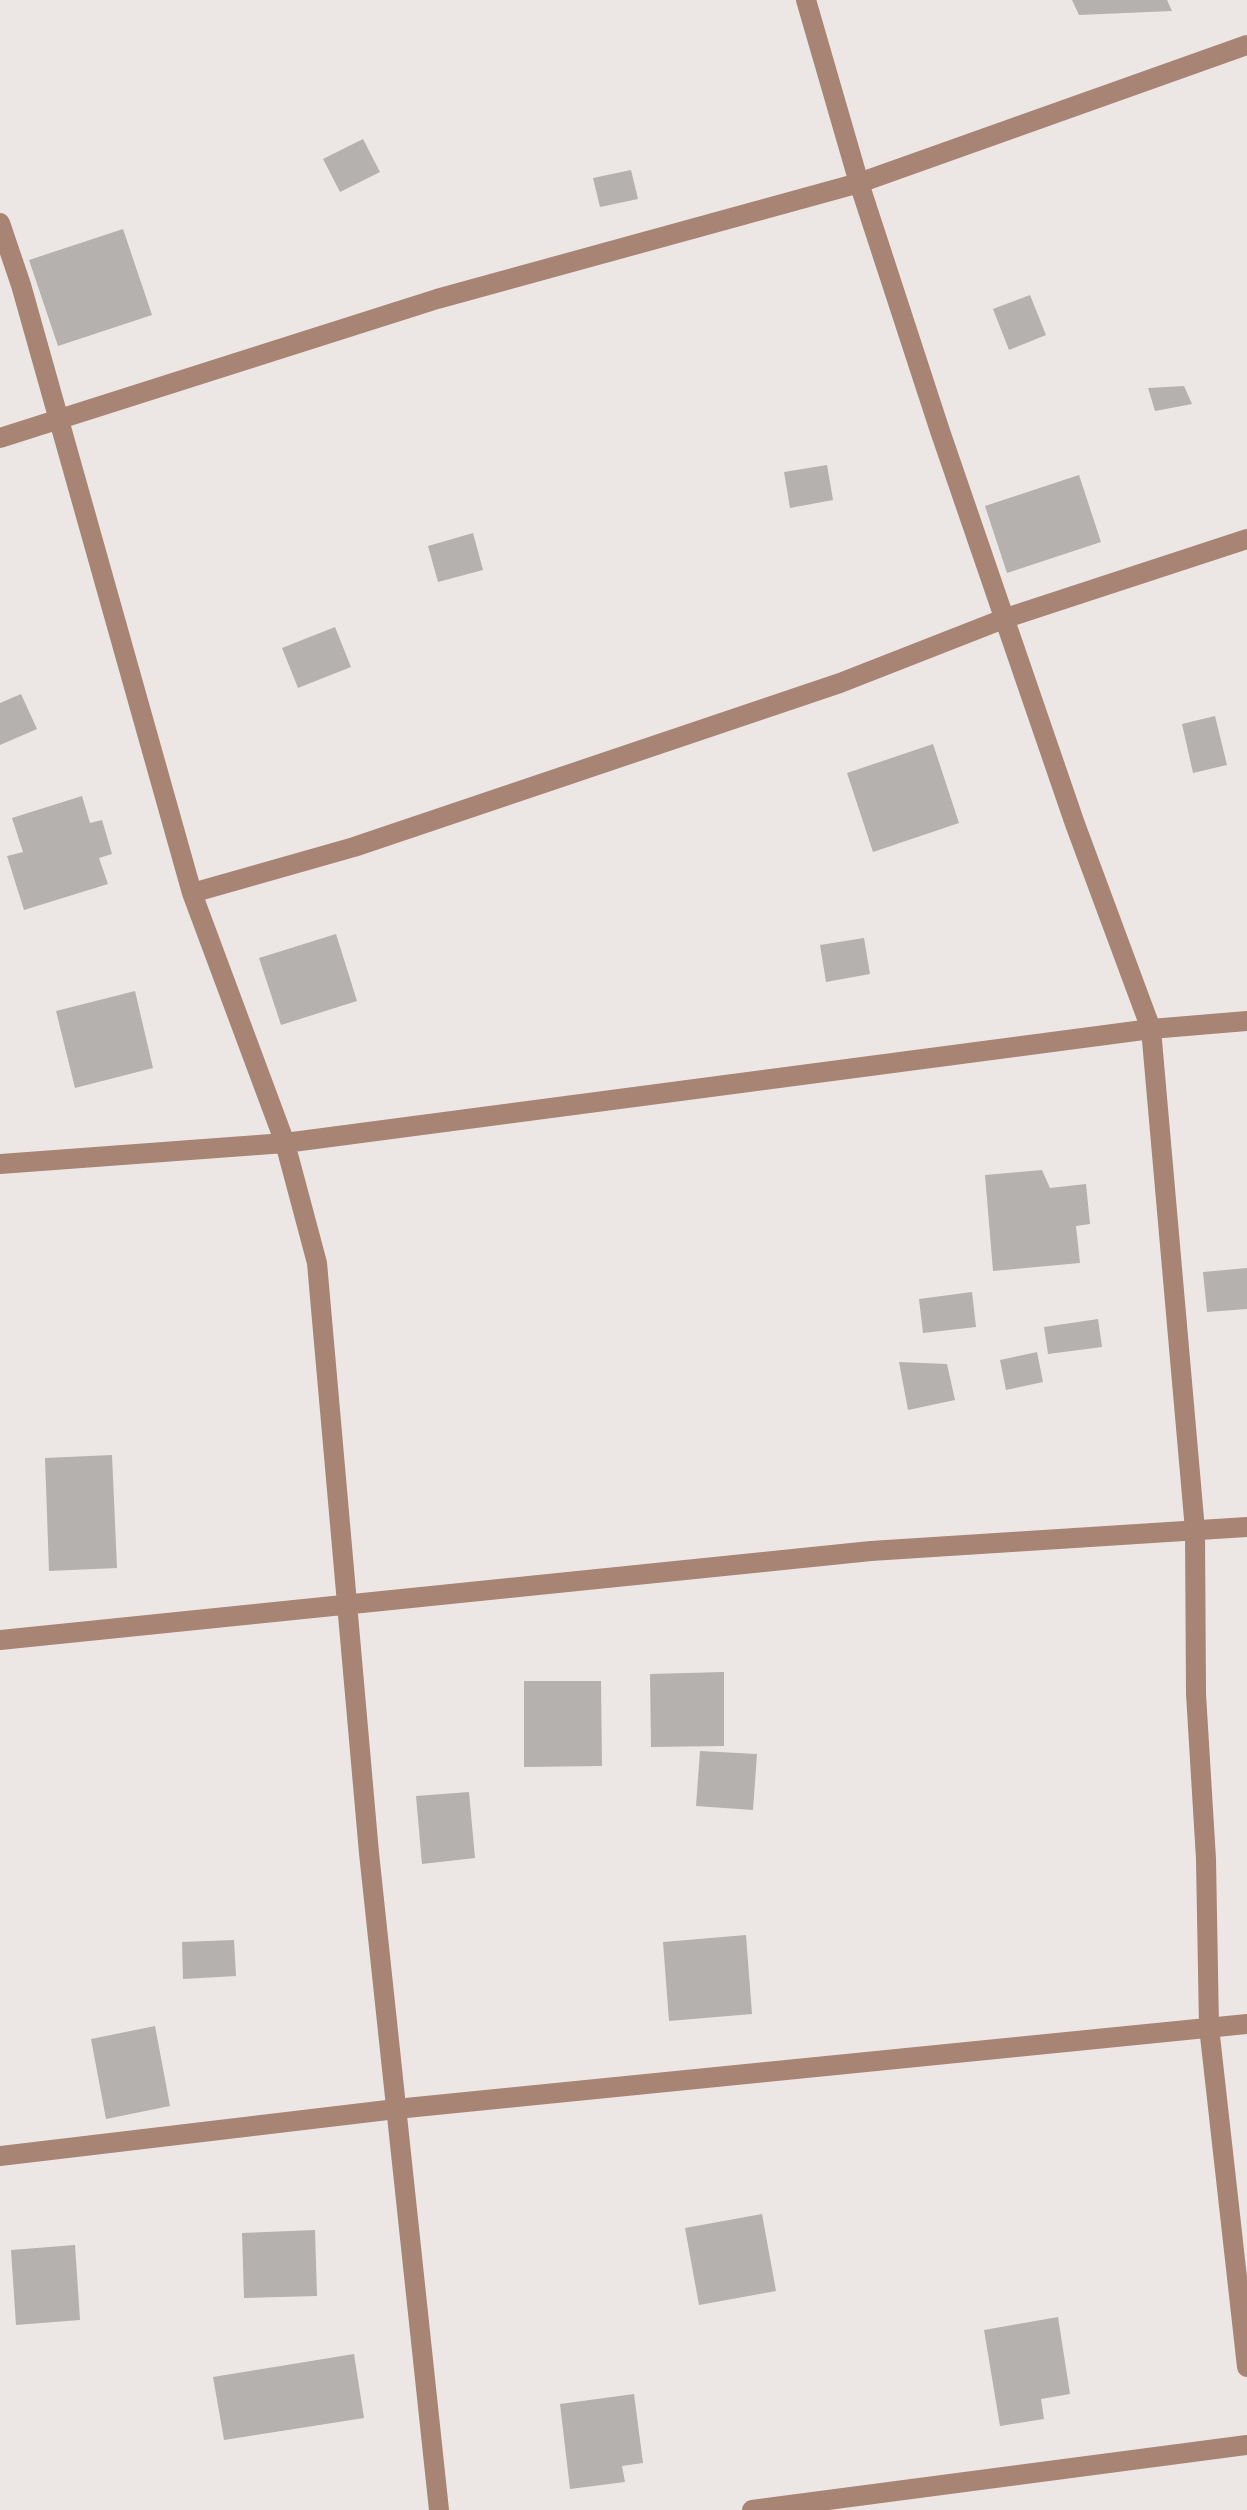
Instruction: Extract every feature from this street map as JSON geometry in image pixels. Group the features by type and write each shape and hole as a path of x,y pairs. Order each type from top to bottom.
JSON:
{"street":[{"path":"806,0 859,183 1075,824 1151,1029 1195,1530 1196,1694 1206,1859 1209,2027 1247,2367"},
{"path":"0,438 58,417 437,299 859,183 1247,45"},
{"path":"0,223 192,893 285,1143 317,1263 396,2109 439,2510"},
{"path":"192,893 354,847 825,688 1006,618 1247,539"},
{"path":"0,1164 285,1143 1151,1029 1247,1021"},
{"path":"0,1640 348,1607 871,1551 1247,1527"},
{"path":"0,2156 396,2109 1247,2024"},
{"path":"752,2510 1247,2445"}],"building":[{"path":"1072,0 1167,0 1172,11 1079,15"},
{"path":"363,139 380,172 340,192 323,159"},
{"path":"631,170 638,199 600,207 593,178"},
{"path":"123,229 152,315 58,346 29,260"},
{"path":"1030,295 1046,335 1009,350 993,309"},
{"path":"1184,386 1192,404 1155,411 1148,388"},
{"path":"827,465 833,500 790,508 784,472"},
{"path":"1079,475 1101,542 1007,573 985,506"},
{"path":"473,533 483,570 438,582 428,546"},
{"path":"335,627 351,667 298,688 282,648"},
{"path":"21,694 37,729 0,745 0,703"},
{"path":"1215,716 1227,765 1193,773 1182,724"},
{"path":"933,744 959,823 873,852 847,773"},
{"path":"82,796 90,823 102,820 112,854 99,858 108,884 24,910 7,856 23,852 12,818"},
{"path":"336,934 357,1001 281,1025 259,958"},
{"path":"864,938 870,974 826,982 820,945"},
{"path":"135,991 153,1068 75,1088 56,1011"},
{"path":"1042,1170 1050,1188 1086,1184 1090,1224 1076,1226 1080,1263 993,1271 985,1175"},
{"path":"1247,1268 1247,1309 1207,1312 1203,1272"},
{"path":"972,1292 976,1327 923,1333 919,1299"},
{"path":"1098,1319 1102,1347 1048,1354 1044,1327"},
{"path":"1037,1352 1043,1382 1006,1390 1000,1360"},
{"path":"899,1362 947,1364 955,1400 908,1410"},
{"path":"112,1455 117,1568 49,1571 45,1458"},
{"path":"724,1672 724,1746 651,1747 650,1674"},
{"path":"524,1681 601,1681 602,1766 524,1767"},
{"path":"700,1751 757,1754 753,1810 696,1806"},
{"path":"469,1792 475,1858 422,1864 416,1796"},
{"path":"746,1935 752,2014 669,2021 663,1942"},
{"path":"234,1940 236,1976 183,1979 182,1942"},
{"path":"155,2026 170,2106 106,2119 91,2039"},
{"path":"762,2214 776,2291 699,2305 685,2228"},
{"path":"315,2230 317,2296 244,2298 242,2233"},
{"path":"75,2245 80,2320 16,2325 11,2250"},
{"path":"1058,2317 1070,2394 1041,2399 1044,2419 1000,2426 984,2330"},
{"path":"354,2354 364,2418 224,2440 213,2377"},
{"path":"634,2394 643,2463 622,2466 625,2482 570,2489 560,2404"}]}
